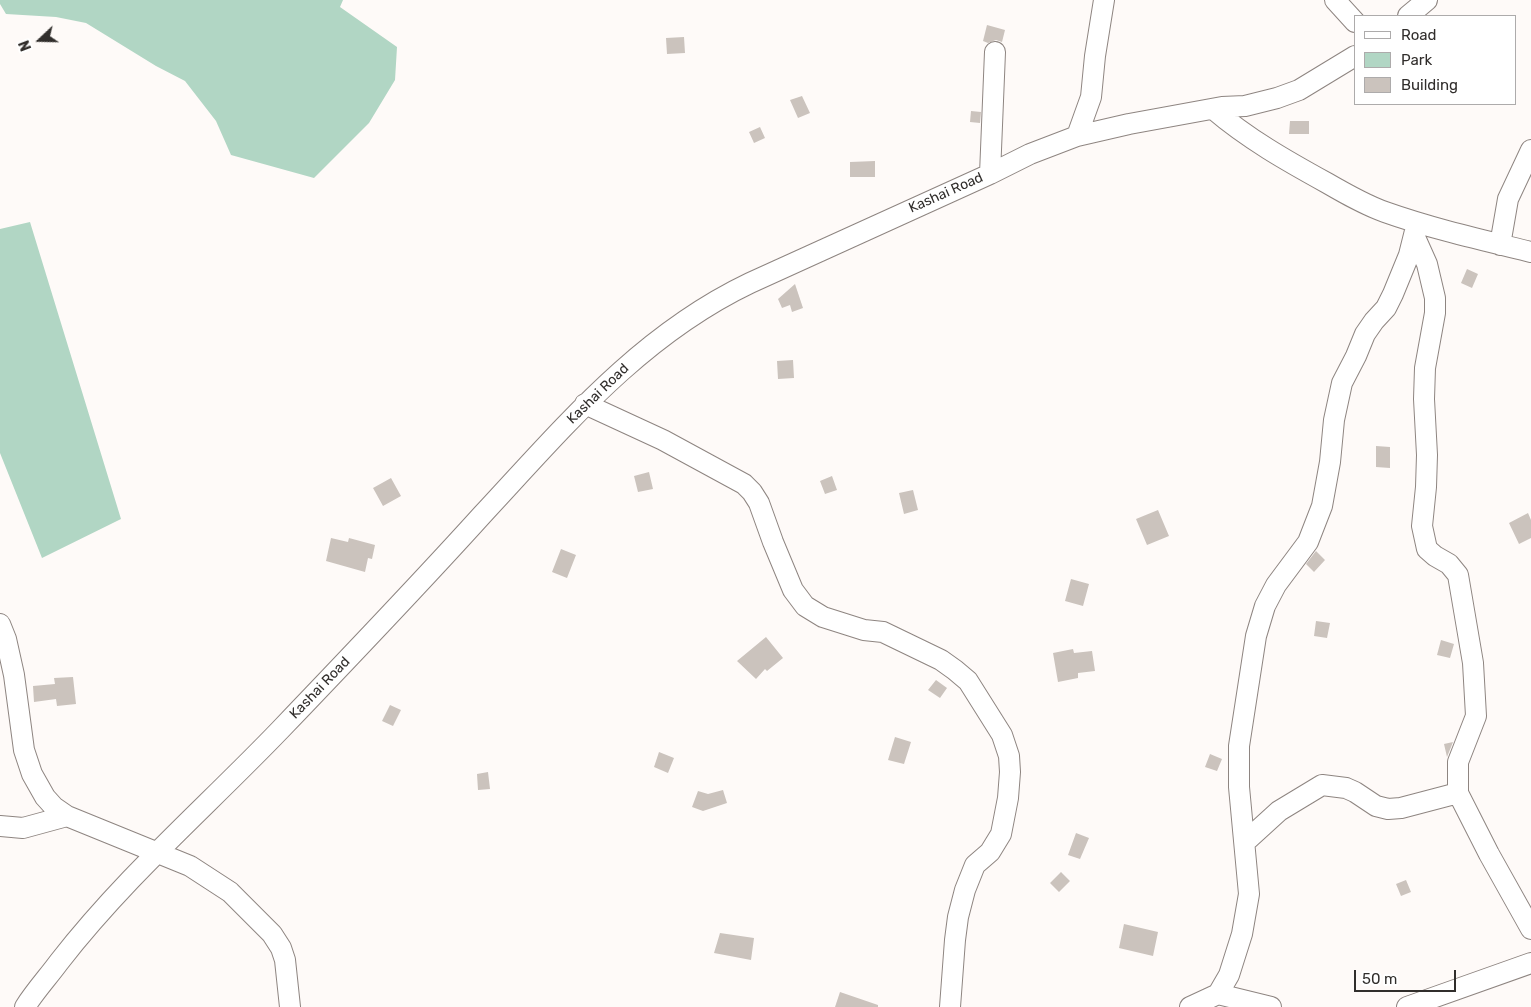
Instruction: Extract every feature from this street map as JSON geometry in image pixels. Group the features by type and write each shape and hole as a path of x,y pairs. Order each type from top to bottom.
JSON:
{"street":[{"path":"1077,136 1091,97 1104,0"},
{"path":"1335,0 1354,21"},
{"path":"1409,15 1427,0"},
{"path":"990,174 995,52"},
{"name":"Kashai Road","path":"25,1007 79,936 157,852 369,639 585,404 652,345 694,313 727,293 1030,154 1077,136 1146,120 1213,109 1245,106 1277,98 1299,90 1354,57"},
{"path":"1213,109 1235,128 1291,164 1415,229 1531,252"},
{"path":"1500,245 1508,199 1531,150"},
{"path":"1415,229 1428,264 1435,313 1425,368 1424,399 1427,463 1422,526 1427,549 1449,564 1458,575 1475,681 1476,716 1458,762 1458,793 1488,854 1531,929"},
{"path":"1190,1007 1218,994 1229,975 1242,934 1249,894 1239,787 1239,746 1256,636 1265,606 1276,585 1308,542 1322,506 1330,462 1334,420 1342,383 1365,334 1386,308 1393,294 1409,256 1415,229"},
{"path":"585,404 664,440 744,484 760,503 773,542 793,590 805,606 822,617 864,630 883,632 948,665 968,681 1002,735 1009,756 1008,798 1001,834 990,852 975,865 965,890 955,940 950,1007"},
{"path":"0,624 6,639 14,675 24,750 32,774 45,797 54,807 67,816 190,866 230,892 272,934 281,948 285,960 290,1007"},
{"path":"1245,842 1279,811 1322,785 1346,788 1356,792 1376,806 1388,809 1400,808 1458,793"},
{"path":"0,826 23,828 67,816"},
{"path":"1407,1007 1531,963"},
{"path":"1218,994 1271,1007"}],"green space":[{"path":"0,0 343,0 340,7 397,47 395,80 369,123 314,178 231,155 216,121 185,81 156,66 86,23 56,17 6,14 0,4"},
{"path":"30,222 121,519 42,558 0,453 0,229"}],"building":[{"path":"987,25 1005,30 1002,42 996,40 988,43 983,41"},
{"path":"684,37 685,53 667,54 666,38"},
{"path":"802,96 810,113 798,118 790,100"},
{"path":"971,111 981,112 980,123 970,122"},
{"path":"1290,121 1309,121 1309,134 1289,134"},
{"path":"760,127 765,138 754,143 749,132"},
{"path":"875,161 875,177 850,177 850,162"},
{"path":"1467,269 1478,274 1472,288 1461,283"},
{"path":"795,284 803,308 792,312 790,305 782,308 778,299"},
{"path":"793,360 794,378 778,379 777,361"},
{"path":"1376,446 1390,447 1390,468 1376,467"},
{"path":"649,472 653,489 638,492 634,476"},
{"path":"832,476 837,490 825,494 820,481"},
{"path":"391,478 401,496 383,506 373,488"},
{"path":"913,490 918,510 904,514 899,493"},
{"path":"1158,510 1169,536 1147,545 1136,519"},
{"path":"1528,513 1531,520 1531,538 1519,544 1509,523"},
{"path":"331,538 348,542 349,538 375,545 372,559 368,558 365,572 326,561"},
{"path":"561,549 576,555 567,578 552,572"},
{"path":"1316,551 1325,560 1314,572 1306,564"},
{"path":"1071,579 1089,584 1083,606 1065,601"},
{"path":"1316,621 1330,623 1327,638 1314,636"},
{"path":"766,637 783,658 767,671 765,669 756,679 737,661"},
{"path":"1441,640 1454,644 1450,658 1437,655"},
{"path":"1073,649 1074,653 1092,651 1095,671 1078,673 1078,678 1058,682 1053,653"},
{"path":"73,677 76,704 57,706 56,699 34,702 33,686 55,684 54,678"},
{"path":"936,680 947,688 940,698 928,690"},
{"path":"390,705 401,710 393,726 382,721"},
{"path":"895,737 911,742 904,764 888,760"},
{"path":"1453,742 1447,757 1444,744"},
{"path":"659,752 674,758 668,773 654,767"},
{"path":"1210,754 1222,759 1217,771 1205,767"},
{"path":"488,772 490,789 478,790 477,774"},
{"path":"723,790 727,803 703,811 692,807 698,791 708,794"},
{"path":"1076,833 1089,838 1080,859 1068,855"},
{"path":"1061,872 1070,881 1059,892 1050,883"},
{"path":"1406,880 1411,892 1401,896 1396,884"},
{"path":"1124,924 1158,932 1153,956 1119,948"},
{"path":"720,933 754,938 751,960 714,953"},
{"path":"840,992 878,1005 878,1007 835,1007"}]}
